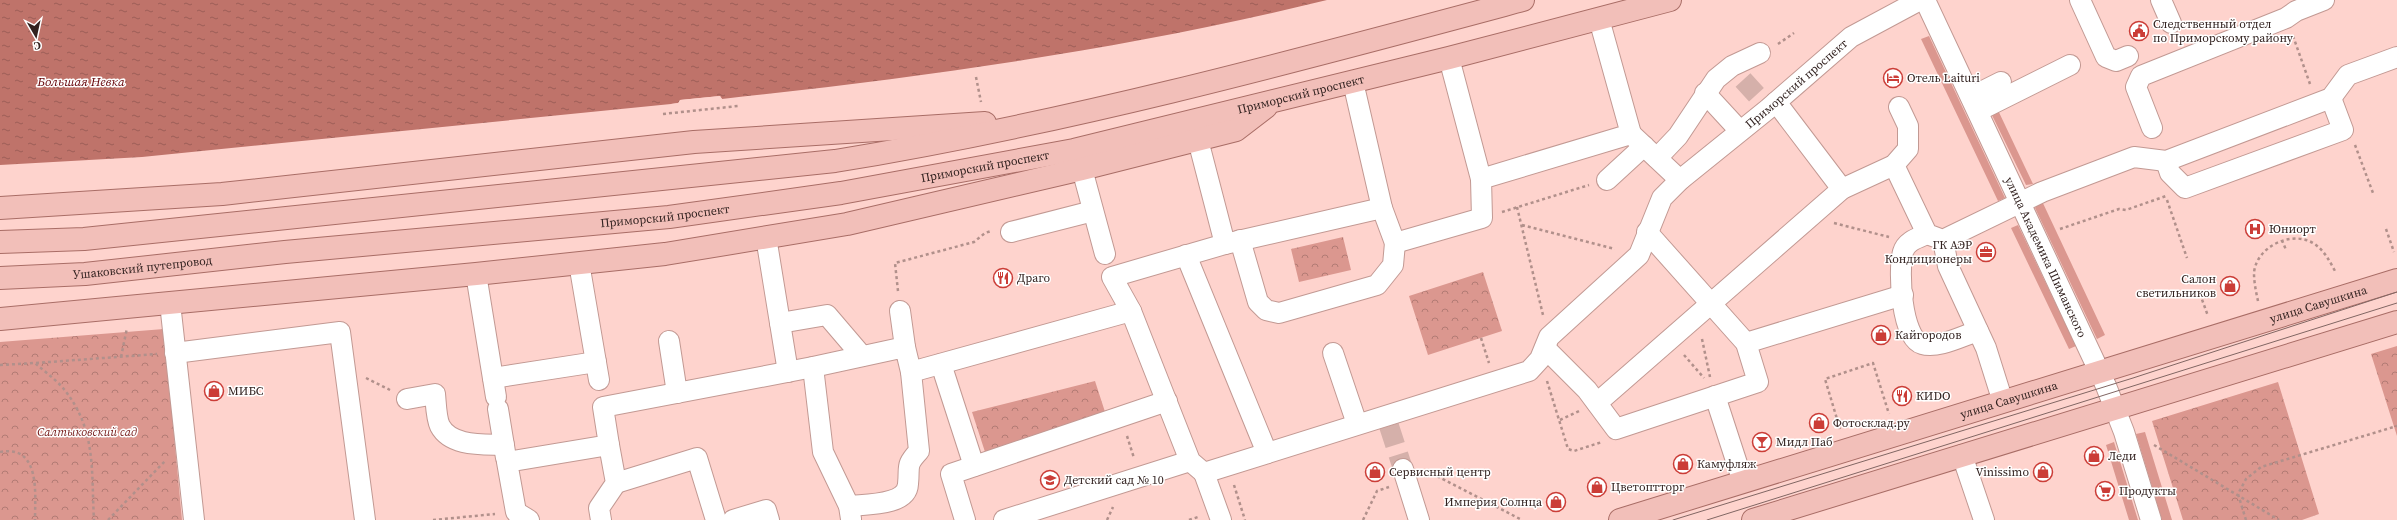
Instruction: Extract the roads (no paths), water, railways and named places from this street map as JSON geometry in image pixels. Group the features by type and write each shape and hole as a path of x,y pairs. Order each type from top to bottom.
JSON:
{"main road":[{"path":"0,242 84,239 282,217 835,161 944,143 1052,118 1306,58 1523,0"},
{"name":"Приморский проспект","path":"285,252 668,217 841,193 1074,150 1449,58 1670,0"},
{"path":"3,315 170,303 476,274 665,254 877,218 1082,169 1236,130 1274,102"},
{"path":"2,210 222,194 694,142 1052,118"},
{"name":"Ушаковский путепровод","path":"0,278 85,274 285,252"},
{"name":"улица Савушкина","path":"1620,520 2397,280"},
{"path":"1752,520 2397,322"}],"street":[{"name":"Приморский проспект","path":"1544,348 1639,256 1662,198 1680,180 1851,36 1920,0"},
{"name":"улица Академика Шиманского","path":"1925,0 2022,203 2100,372 2124,432 2152,520"},
{"path":"2080,0 2106,57 2116,61 2128,56"},
{"path":"2161,0 2171,23"},
{"path":"2152,128 2136,87 2141,76 2286,18 2296,11 2324,0"},
{"path":"1599,19 1644,146 1680,180"},
{"path":"1481,179 1644,146 1678,136 1705,93 1716,79 1737,73 1760,53"},
{"path":"1978,331 1930,346 1920,344 1911,336 1902,308 1903,252 1909,242 1935,237 2022,203 2042,192 2134,156 2166,161 2324,100 2348,75 2397,56"},
{"path":"1395,243 1482,218 1481,179 1449,58"},
{"path":"1975,104 2070,65"},
{"path":"1198,140 1232,242 1258,302 1266,310 1279,313 1377,286 1393,264 1395,243 1382,208 1353,82"},
{"path":"1975,104 2001,82"},
{"path":"1705,93 1740,131"},
{"path":"2166,161 2170,173 2185,188 2343,130 2324,100"},
{"path":"1769,105 1842,189"},
{"path":"1597,403 1842,189 1894,165 1908,148 1908,126 1899,107"},
{"path":"1607,180 1644,146"},
{"path":"1894,165 1935,237 1986,348 2003,402"},
{"path":"1082,169 1108,264 1131,310 1167,401 1221,520"},
{"path":"1108,264 1186,255 1232,242 1382,208"},
{"path":"1011,232 1093,211"},
{"path":"1004,520 1035,515 1140,477 1197,467 1228,465 1357,424 1388,420 1529,371 1544,348 1587,390 1616,429 1714,392 1758,382 1746,344 1648,232"},
{"path":"766,237 788,372"},
{"path":"1186,255 1267,452"},
{"path":"579,263 616,483"},
{"path":"476,274 505,453 522,516"},
{"path":"1746,344 1903,295"},
{"path":"170,303 194,520"},
{"path":"813,367 823,452 850,513 896,501 904,495 908,485 907,470 912,459 919,451 911,372 905,347 900,304"},
{"path":"911,372 1131,310"},
{"path":"780,323 827,315 862,356"},
{"path":"175,353 340,332 365,520"},
{"path":"669,341 677,393"},
{"path":"496,395 599,385 677,393 813,367 905,347"},
{"path":"1333,353 1357,424"},
{"path":"940,364 974,466"},
{"path":"1714,392 1743,482"},
{"path":"407,399 435,394 440,426 454,439 505,453 609,445"},
{"path":"965,520 951,474 1167,401"},
{"path":"1962,455 1984,520"},
{"path":"601,520 599,508 616,483 697,458 716,520"},
{"path":"1405,475 1419,520"},
{"path":"733,520 766,510 769,520"}],"water":[{"name":"Большая Невка","path":"0,0 1327,0 1177,33 1102,47 1026,60 874,81 722,99 720,96 680,100 679,103 671,104 142,157 0,165"}],"tunnel":[{"path":"1743,80 1763,102"},
{"path":"1389,426 1403,469"}],"tram line":[{"path":"1673,520 2133,378 2397,292"},
{"path":"1707,520 2397,303"}],"place":[{"name":"Следственный отдел по Приморскому району","path":"2139,31"},
{"name":"Отель Laituri","path":"1893,78"},
{"name":"Юниорт","path":"2255,229"},
{"name":"ГК АЭР Кондиционеры","path":"1986,252"},
{"name":"Драго","path":"1003,278"},
{"name":"Салон светильников","path":"2230,286"},
{"name":"Кайгородов","path":"1881,335"},
{"name":"МИБС","path":"214,391"},
{"name":"КИDO","path":"1902,396"},
{"name":"Фотосклад.ру","path":"1819,423"},
{"name":"Мидл Паб","path":"1762,442"},
{"name":"Леди","path":"2094,456"},
{"name":"Камуфляж","path":"1683,464"},
{"name":"Сервисный центр","path":"1375,472"},
{"name":"Vinissimo","path":"2043,472"},
{"name":"Детский сад № 10","path":"1050,480"},
{"name":"Цветоптторг","path":"1597,487"},
{"name":"Продукты","path":"2105,491"},
{"name":"Империя Солнца","path":"1556,502"}],"park label":[{"name":"Салтыковский сад","path":"87,432"}]}
